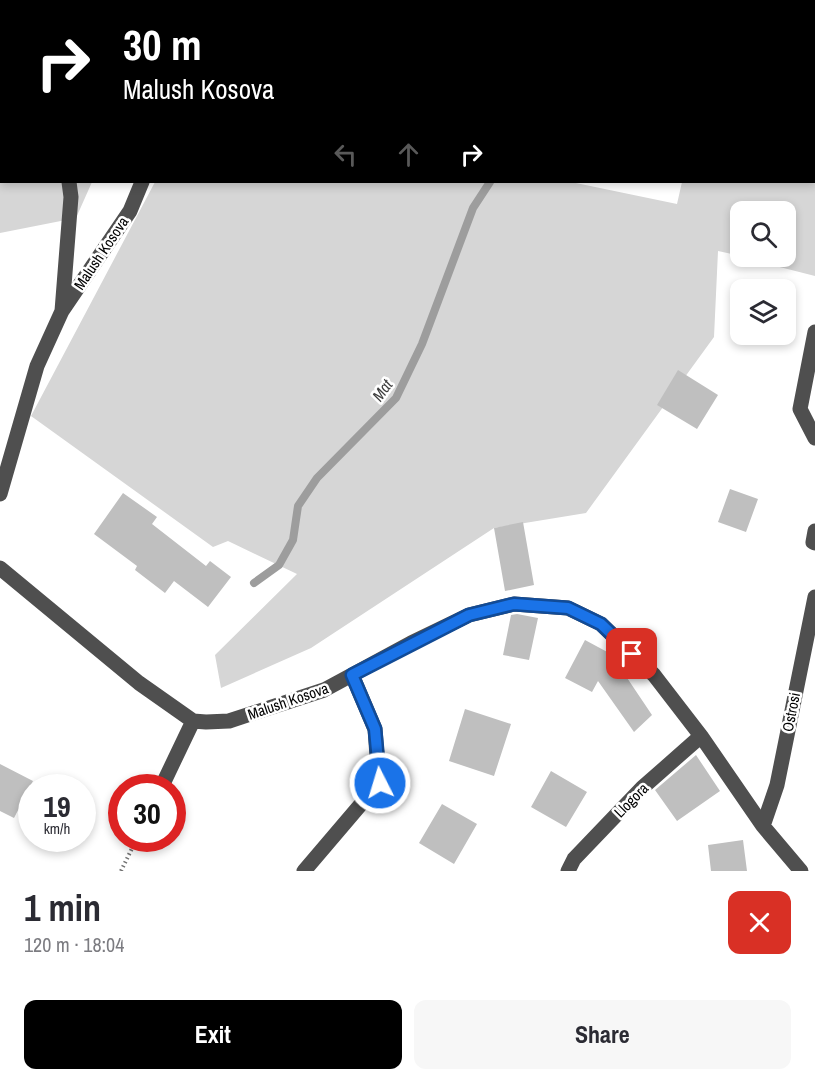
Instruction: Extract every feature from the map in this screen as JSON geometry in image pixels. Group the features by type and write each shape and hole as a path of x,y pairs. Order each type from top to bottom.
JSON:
{"street":[{"path":"62,311 71,197 69,183"},
{"name":"Malush Kosova","path":"0,494 37,366 62,311 130,211 142,183"},
{"path":"815,332 800,410 815,438"},
{"path":"815,531 815,543"},
{"path":"0,568 139,682 193,721 168,774"},
{"name":"Ostrosi","path":"763,826 777,784 815,597"},
{"name":"Malush Kosova","path":"193,721 229,721 324,690 469,615 514,604 568,608 601,624 654,675 702,736 763,826 801,871"},
{"path":"304,871 380,783 375,729 352,675"},
{"name":"Llogora","path":"568,871 574,859 642,788 702,736"}],"path":[{"path":"121,871 130,852"}],"shaded area":[{"path":"0,183 92,183 76,218 0,233"},
{"path":"154,183 576,183 677,204 682,183 815,183 815,276 780,267 796,267 796,201 730,201 730,254 718,251 714,337 586,513 494,528 311,648 221,688 215,655 297,574 228,541 213,547 31,416"}],"building":[{"path":"678,370 718,395 697,429 657,405"},
{"path":"730,489 758,499 746,532 718,522"},
{"path":"123,493 157,517 152,524 206,566 210,561 231,577 208,607 174,581 165,593 135,570 137,566 94,534"},
{"path":"523,522 534,585 505,591 494,528"},
{"path":"511,615 538,618 529,660 503,655"},
{"path":"585,640 611,654 652,715 634,732 598,681 592,692 565,678"},
{"path":"465,709 511,724 494,776 449,761"},
{"path":"696,755 720,791 677,821 655,790"},
{"path":"0,764 19,774 18,810 14,818 0,811"},
{"path":"551,771 587,792 566,827 531,807"},
{"path":"442,804 477,824 454,864 419,843"},
{"path":"743,840 747,871 711,871 708,845"}],"waterway":[{"name":"Mat","path":"254,583 279,565 293,540 298,506 317,478 396,398 422,344 473,208 489,183"}],"route":[{"path":"380,783 375,729 352,675 411,643 469,615 514,604 568,608 601,624 632,654"}]}
